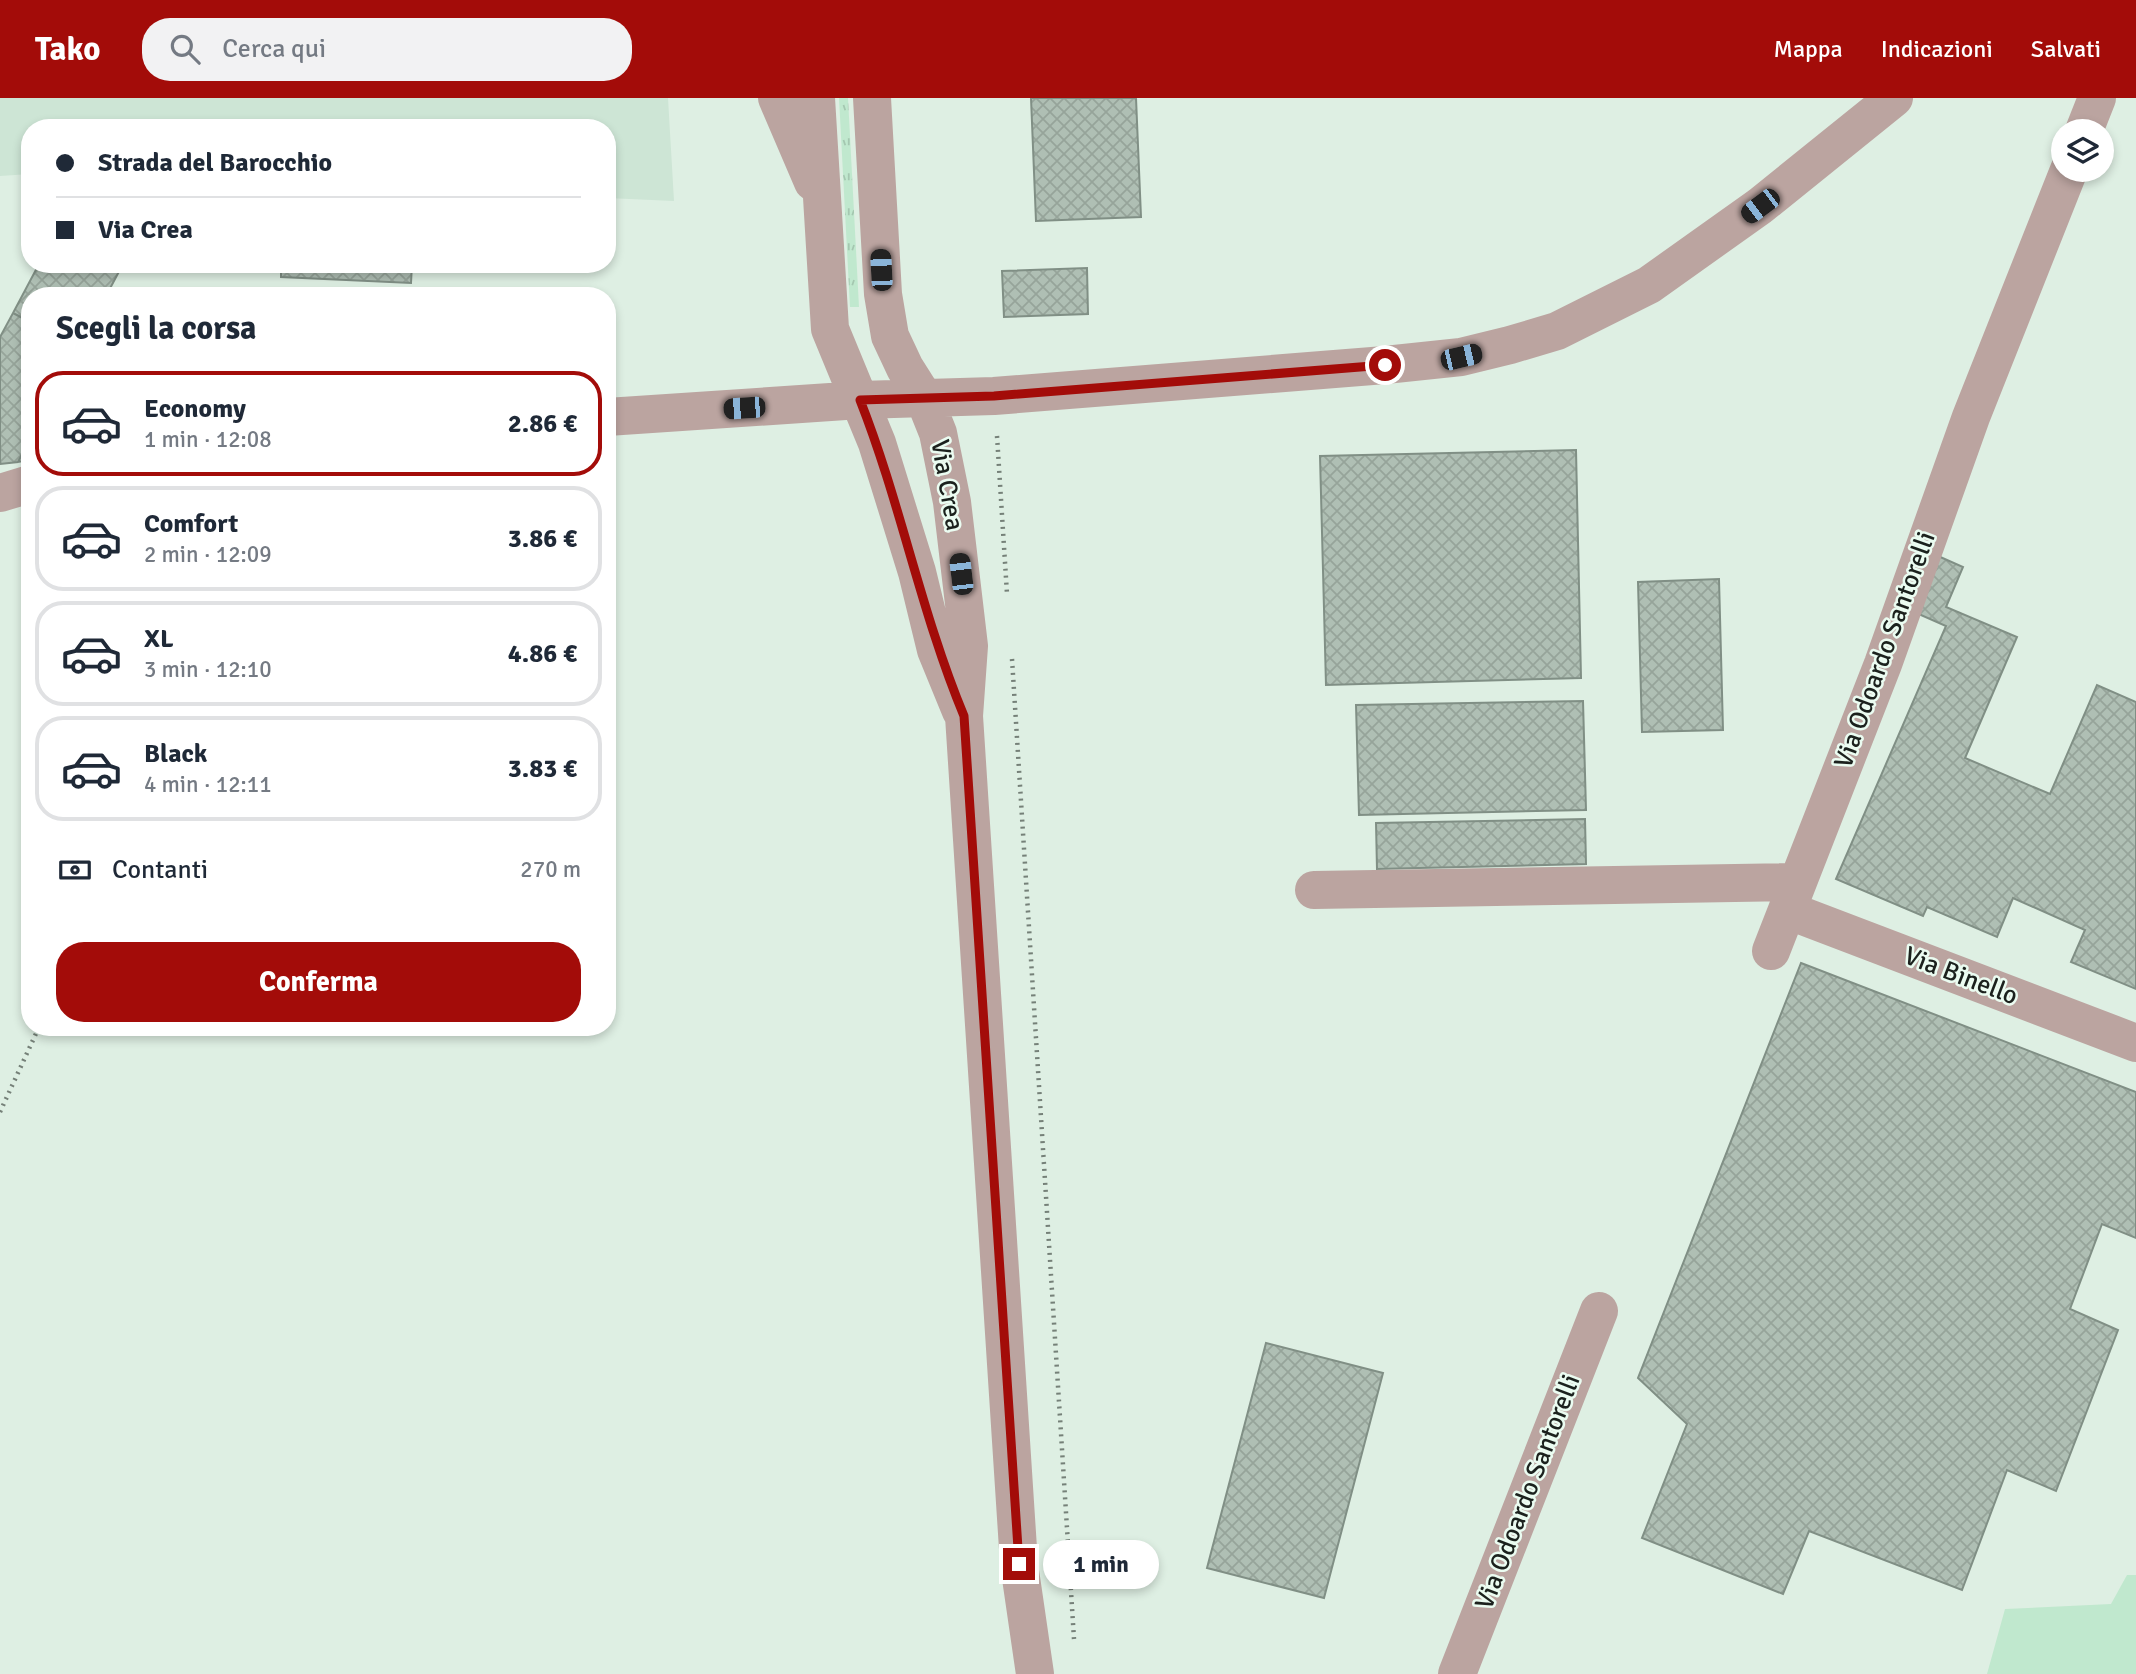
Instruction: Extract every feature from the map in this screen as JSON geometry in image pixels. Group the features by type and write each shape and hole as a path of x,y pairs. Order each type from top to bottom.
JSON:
{"street":[{"name":"Via Crea","path":"777,98 821,200"},
{"name":"Via Crea","path":"816,98 830,329 877,443 917,572 936,650 964,716"},
{"name":"Via Crea","path":"872,98 883,294 890,336 905,368 924,398 938,433 952,502 970,646 964,716 1019,1564 1035,1674"},
{"path":"616,416 860,400 994,396 1461,357 1556,331 1649,285 1696,254 1894,98"},
{"path":"2089,119 2097,98"},
{"name":"Via Odoardo Santorelli","path":"1771,951 1883,664 1971,417 2064,182"},
{"path":"0,493 21,487"},
{"path":"1314,890 1792,896"},
{"name":"Via Binello","path":"1792,896 2136,1043"},
{"name":"Via Odoardo Santorelli","path":"1457,1674 1599,1311"},
{"name":"Via Crea","path":"1013,1674 1019,1564"}],"path":[{"path":"994,396 1008,601"},
{"path":"1012,656 1075,1645"},
{"path":"0,1112 35,1036"}],"shaded area":[{"path":"0,98 668,98 674,201 616,198 616,119 21,119 21,175 0,176"}],"green space":[{"path":"839,98 848,98 859,307 850,307"},
{"path":"2127,1575 2136,1575 2136,1674 1987,1674 2005,1609 2111,1604"}],"building":[{"path":"1031,98 1136,98 1141,217 1036,221"},
{"path":"1087,268 1088,314 1004,317 1002,271"},
{"path":"34,273 118,273 111,287 27,287"},
{"path":"281,273 412,273 411,283 281,277"},
{"path":"21,298 21,317 13,313"},
{"path":"13,313 21,317 21,456 18,462 0,464 0,337"},
{"path":"1576,450 1581,678 1326,685 1320,456"},
{"path":"1938,556 1963,567 1946,607 2017,637 1965,758 2050,794 2097,685 2136,702 2136,989 2071,962 2085,930 2013,898 1997,937 1927,907 1923,916 1836,879 1946,626 1914,612"},
{"path":"1719,579 1723,730 1642,732 1638,582"},
{"path":"1583,701 1586,810 1359,815 1356,705"},
{"path":"1585,819 1586,864 1377,869 1376,823"},
{"path":"1801,963 2136,1092 2136,1238 2102,1224 2070,1309 2118,1330 2056,1491 2007,1470 1962,1590 1809,1531 1783,1594 1642,1538 1687,1424 1638,1378"},
{"path":"1266,1343 1383,1373 1324,1598 1207,1568"}],"route":[{"path":"1019,1564 964,716 936,650 917,572 877,443 860,400 994,396 1385,365"}]}
